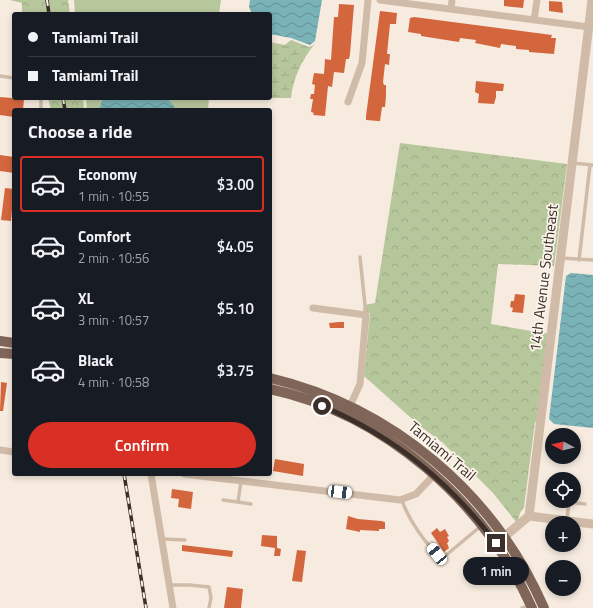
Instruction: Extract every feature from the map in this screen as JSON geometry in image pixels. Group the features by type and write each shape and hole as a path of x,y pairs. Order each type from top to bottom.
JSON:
{"main road":[{"path":"0,341 12,343"},
{"path":"0,353 12,354"},
{"name":"Tamiami Trail","path":"272,379 305,388 350,406 395,431 437,463 473,497 505,537 530,576 544,608"},
{"name":"Tamiami Trail","path":"272,390 302,398 346,416 385,438 421,464 466,506 496,543 528,607"}],"street":[{"path":"348,102 362,63 368,0"},
{"path":"380,0 589,27"},
{"path":"451,9 452,0"},
{"path":"534,20 536,0"},
{"name":"14th Avenue Southeast","path":"529,516 592,0"},
{"path":"312,308 366,315 360,384 350,406"},
{"path":"0,450 12,452"},
{"path":"203,476 241,480 253,477 402,500 416,494 434,475"},
{"path":"151,476 173,608"},
{"path":"496,543 529,516 545,518"},
{"path":"581,522 593,524"}],"lane":[{"path":"0,76 12,78"},
{"path":"572,163 592,165 578,260"},
{"path":"360,257 366,315"},
{"path":"560,258 593,260"},
{"path":"238,502 241,480"},
{"path":"223,500 251,504"},
{"path":"402,500 405,510 412,522 441,556 445,556 482,525"},
{"path":"581,504 585,504"},
{"path":"162,540 185,540"},
{"path":"169,585 189,584 209,587 211,598 209,608"}],"green space":[{"path":"10,0 68,0 70,12 22,12 22,3"},
{"path":"74,0 221,0 219,12 75,12"},
{"path":"291,40 309,47 314,45 298,70 291,98 272,98 272,42 285,45"},
{"path":"48,100 83,100 84,108 50,108"},
{"path":"86,100 209,100 208,108 87,108"},
{"path":"400,143 567,164 554,266 498,264 491,324 548,334 524,507 520,513 517,523 493,493 443,443 420,426 364,376 370,313 363,312 364,305 375,303"}],"water":[{"path":"250,0 322,0 315,41 310,45 291,38 272,34 272,12 251,12 249,7"},
{"path":"102,100 169,100 174,106 174,108 100,108"},
{"path":"571,273 593,275 593,428 554,424 549,419 566,276"}],"building":[{"path":"504,0 524,0 523,8 504,6"},
{"path":"549,1 562,2 563,13 549,11"},
{"path":"339,4 354,5 349,59 346,59 344,73 334,72 332,87 328,86 325,116 313,115 314,113 311,112 313,99 310,99 311,94 314,94 315,85 312,84 314,73 324,74 325,59 331,60 334,17 338,17"},
{"path":"380,11 397,13 396,24 390,24 387,54 390,54 389,65 385,64 383,82 384,85 386,85 385,107 382,107 380,121 378,121 366,120 366,116"},
{"path":"414,17 552,35 551,38 556,38 554,54 529,52 529,50 516,49 516,46 501,44 500,48 475,43 476,40 460,38 459,42 421,36 421,34 408,32 410,18"},
{"path":"476,81 504,84 503,91 496,91 494,104 478,103 479,94 475,92"},
{"path":"0,97 12,98 12,100 24,100 23,108 12,108 12,117 0,115"},
{"path":"0,155 12,157 12,173 0,171"},
{"path":"5,188 12,189 11,221 1,220"},
{"path":"515,294 525,295 523,313 512,312 513,308 510,307 511,301 514,301"},
{"path":"344,322 344,328 330,328 329,323"},
{"path":"1,382 7,383 3,411 0,411"},
{"path":"275,459 304,464 303,476 273,471"},
{"path":"172,489 193,492 191,509 178,507 179,499 171,498"},
{"path":"348,516 358,519 385,522 385,529 379,529 379,531 360,530 360,532 346,529"},
{"path":"437,528 440,532 445,529 449,536 447,537 449,541 447,543 449,548 444,552 431,533"},
{"path":"262,535 277,536 277,548 281,549 280,556 274,556 275,548 261,546"},
{"path":"182,545 233,551 232,557 182,551"},
{"path":"297,550 306,551 302,582 292,581"},
{"path":"227,587 243,589 241,608 224,608"}],"railway":[{"path":"47,0 49,12"},
{"path":"63,100 65,108"},
{"path":"124,476 146,608"}],"route":[{"path":"322,406 346,416 385,438 406,452 466,506 496,543"}]}
